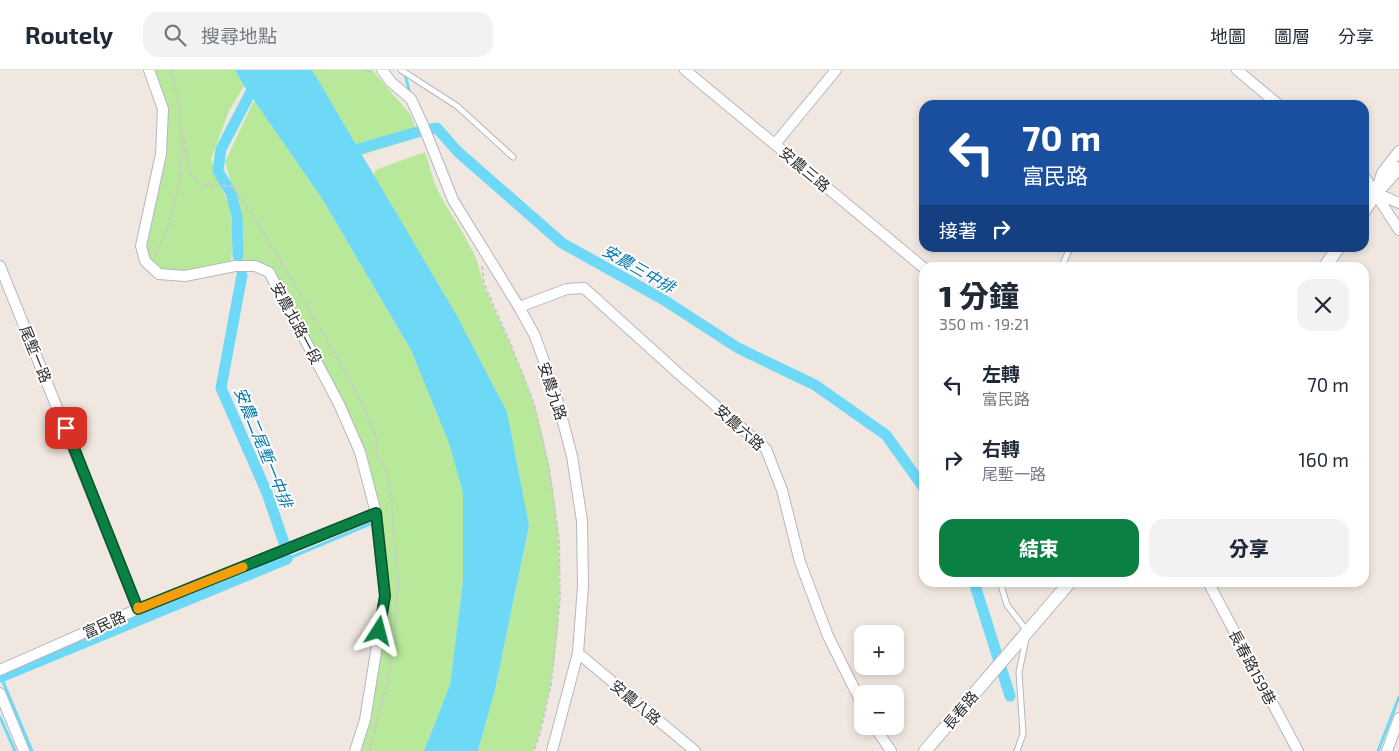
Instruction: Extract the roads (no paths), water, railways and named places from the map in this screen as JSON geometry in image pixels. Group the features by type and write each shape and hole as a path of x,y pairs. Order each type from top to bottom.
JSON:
{"street":[{"name":"安農北路一段","path":"149,70 163,109 161,154 141,246 144,261 159,274 185,276 235,266 255,266 269,272 339,404 360,452 376,513"},
{"name":"安農九路","path":"382,70 391,82 411,99 453,200 535,336 555,392 572,456 582,521 583,586 578,653 552,751"},
{"name":"安農三路","path":"685,70 919,264"},
{"path":"775,144 836,70"},
{"path":"1237,70 1273,100"},
{"path":"1376,194 1382,173 1399,151"},
{"path":"1369,204 1399,168"},
{"path":"1369,184 1399,230"},
{"path":"1376,194 1399,203"},
{"name":"尾塹一路","path":"0,266 138,609"},
{"name":"安農六路","path":"519,307 567,288 584,288 766,449 782,490 800,562 828,636 854,688"},
{"path":"355,751 365,720 385,596 376,513"},
{"name":"富民路","path":"0,670 138,609 376,513"},
{"path":"1028,632 1066,587"},
{"name":"長春路159巷","path":"1211,587 1298,751"},
{"name":"長春路","path":"925,751 1028,632"},
{"name":"安農八路","path":"578,653 694,751"},
{"path":"0,693 24,751"},
{"path":"1387,751 1399,718"},
{"path":"880,735 891,751"}],"lane":[{"path":"400,70 457,106 514,157"},
{"path":"1002,587 1007,605 1028,632 1019,672 1023,734 1017,751"}],"water":[{"path":"235,70 312,70 457,316 507,412 529,526 495,690 478,751 424,751 450,685 463,581 463,493 449,443 411,350 321,197 244,86"}],"waterway":[{"name":"安農二尾塹一中排","path":"238,256 237,217 231,193 218,171 221,149 253,88 253,70"},
{"path":"405,74 410,94"},
{"name":"安農三中排","path":"345,153 437,128 457,151 562,243 664,300 738,348 815,385 886,435 919,481"},
{"name":"安農二尾塹一中排","path":"242,275 221,388 267,493 284,543"},
{"path":"287,559 370,524"},
{"name":"安農二尾塹一中排","path":"1,677 287,559"},
{"name":"安農三中排","path":"976,587 1010,696"},
{"path":"2,679 32,751"},
{"path":"1378,751 1399,697"},
{"path":"0,717 15,751"}]}
